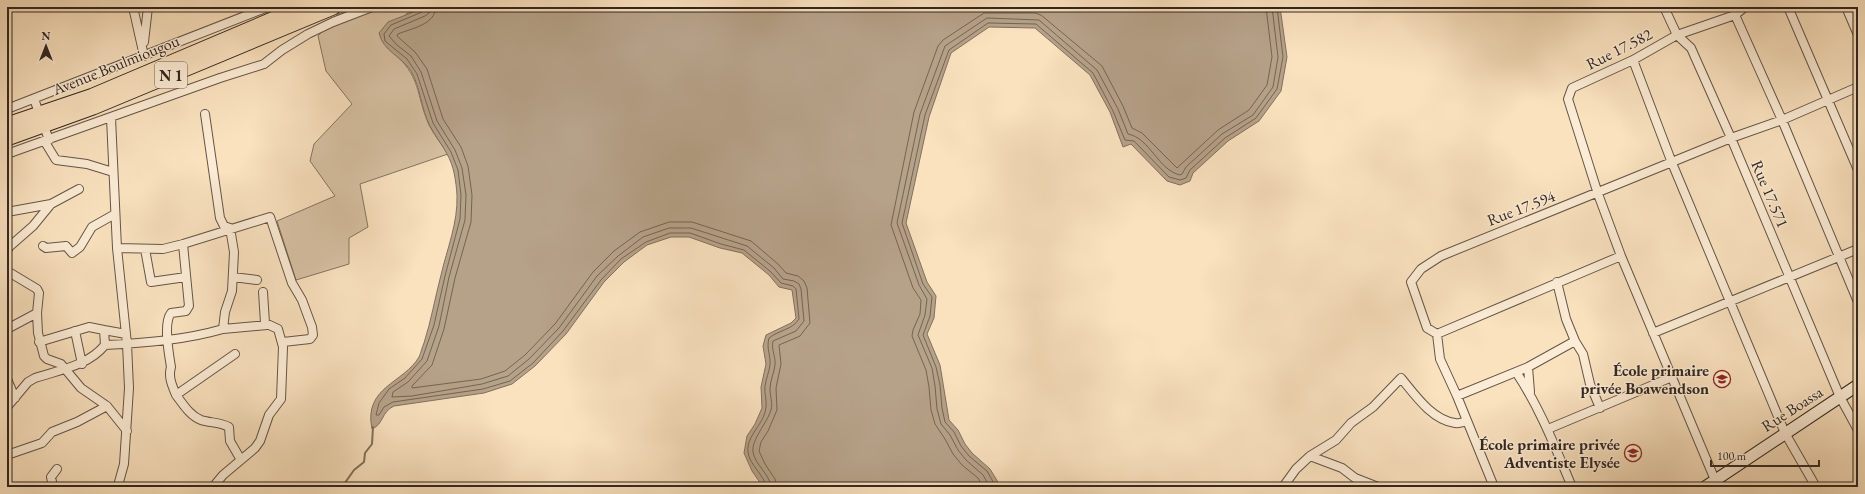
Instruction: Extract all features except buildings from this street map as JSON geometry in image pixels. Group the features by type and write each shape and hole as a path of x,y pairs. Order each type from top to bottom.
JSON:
{"highway":[{"name":"Avenue Boulmiougou","path":"7,125 44,131 93,96 303,7"},
{"name":"Avenue Boulmiougou","path":"7,138 44,131 101,104 333,7"}],"street":[{"path":"133,7 144,52"},
{"path":"144,52 148,7"},
{"path":"7,109 144,52 268,7"},
{"path":"7,154 44,131 111,118 220,78 264,64 282,50 308,34 333,22 372,7"},
{"name":"Rue 17.571","path":"1664,7 1676,35 1691,48 1731,138 1840,397 1858,430"},
{"name":"Rue 17.582","path":"1598,194 1570,108 1568,99 1572,88 1633,60 1676,35 1735,15 1744,7"},
{"path":"1788,7 1858,170"},
{"path":"1846,7 1858,35"},
{"path":"1735,15 1782,120 1858,302"},
{"path":"1633,60 1672,163 1785,433 1816,487"},
{"name":"Rue 17.594","path":"1437,334 1427,328 1411,286 1412,279 1421,269 1441,256 1598,194 1731,138 1782,120 1858,87"},
{"path":"34,99 44,131 56,160 87,164 113,172"},
{"path":"205,114 220,218 224,226 230,228"},
{"path":"111,118 117,248 130,388 124,464 120,485"},
{"path":"7,212 51,204 79,189"},
{"path":"1598,194 1621,256 1717,484"},
{"path":"7,252 9,247 32,226 51,204"},
{"path":"43,246 46,248 66,246 72,253 80,246 92,227 115,214"},
{"path":"117,248 163,249 270,217 292,283 302,300 312,327 313,335 310,339 282,342"},
{"path":"223,329 225,312 232,291 233,277 234,252 230,228"},
{"path":"183,244 189,306 186,311 171,314 168,317 171,382 176,395 191,414 200,419 229,427 230,440 241,460"},
{"path":"145,249 151,282 186,277"},
{"path":"1653,333 1858,249"},
{"path":"1494,487 1457,396 1440,359 1437,334 1621,256"},
{"path":"7,271 37,289 39,294 37,313 39,342 44,356 47,359 58,362 81,388 107,406 127,431"},
{"path":"233,277 257,280"},
{"path":"1557,282 1566,319 1575,341 1583,354 1590,384 1600,408"},
{"path":"263,292 265,320 267,325"},
{"path":"7,329 37,313"},
{"path":"7,407 28,382 35,378 82,364 96,354 105,345 168,340 207,334 223,329 267,325 278,329 282,342 281,398 269,415 260,441 255,448 223,475 213,487"},
{"path":"39,342 89,327 126,334"},
{"path":"104,330 105,345"},
{"path":"75,331 82,364"},
{"path":"1457,396 1528,367 1575,341"},
{"path":"176,395 234,354"},
{"path":"1528,367 1530,393"},
{"path":"1516,372 1530,393 1548,429 1572,487"},
{"path":"1548,429 1672,377"},
{"path":"1282,487 1310,456 1336,440 1351,423 1373,407 1401,378 1438,416 1456,424 1467,421"},
{"path":"7,379 15,398"},
{"name":"Rue Boassa","path":"1705,487 1717,484 1785,433 1858,385"},
{"path":"7,456 42,443 52,432 77,422 107,406"},
{"path":"1310,456 1342,468 1354,478 1378,487"},
{"path":"53,487 51,477 57,469"}],"shaded area":[{"path":"356,7 426,7 406,14 391,51 401,60 413,77 429,125 448,154 360,184 368,227 349,238 349,264 296,280 277,221 335,196 310,161 314,144 352,104 326,71 318,36 338,14"}],"water":[{"path":"426,7 1280,7 1287,57 1281,91 1259,121 1228,141 1193,173 1190,181 1180,185 1167,181 1131,144 1123,147 1110,112 1090,75 1035,28 989,27 951,53 929,117 906,223 927,282 936,296 934,318 927,334 940,365 949,420 958,430 965,444 972,453 990,469 1001,487 763,487 752,471 744,453 747,436 755,424 762,408 761,387 766,364 763,346 766,335 791,323 796,318 792,290 779,287 769,275 742,253 720,248 689,237 671,237 647,245 624,262 604,282 566,334 535,366 512,384 484,393 394,406 387,411 379,424 372,429 371,415 373,404 386,387 412,366 420,355 429,326 456,216 456,184 449,159 427,119 417,84 411,71 388,49 379,33 388,22"}],"waterway":[{"path":"342,487 354,470 364,462 365,453 372,444 373,427"}],"place":[{"name":"École primaire privée Boawendson","path":"1722,379"},
{"name":"École primaire privée Adventiste Elysée","path":"1633,453"}]}
